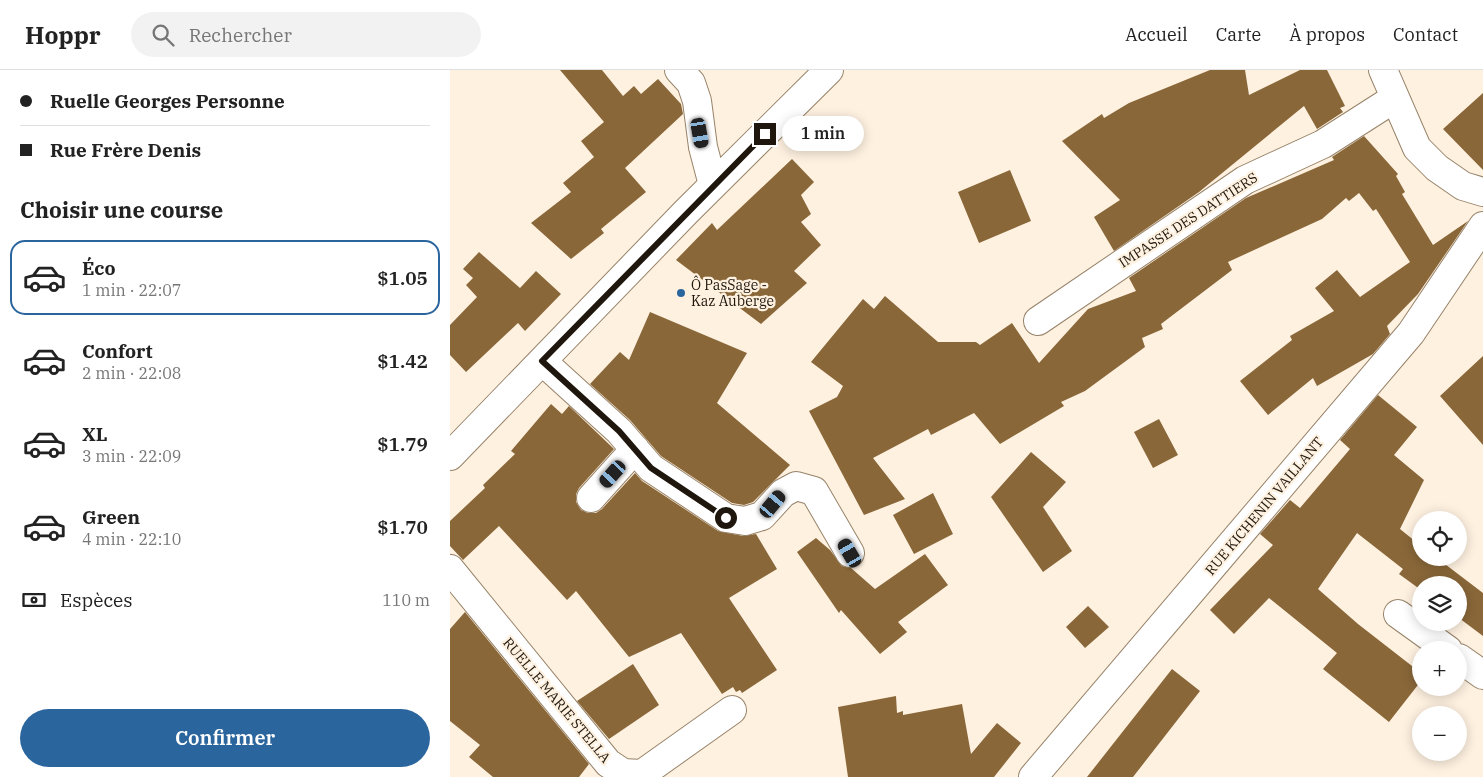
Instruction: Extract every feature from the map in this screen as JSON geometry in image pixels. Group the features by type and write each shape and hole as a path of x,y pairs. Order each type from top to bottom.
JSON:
{"street":[{"path":"679,70 691,83 694,92 703,147 713,185"},
{"path":"450,456 713,185 829,70"},
{"path":"1383,70 1417,148 1437,168 1463,186 1483,192"},
{"name":"IMPASSE DES DATTIERS","path":"1038,321 1245,180 1322,144 1395,98"},
{"name":"RUE KICHENIN VAILLANT","path":"1033,777 1410,332 1483,226"},
{"path":"542,361 619,431 651,468 726,518 745,521 762,516 783,492 796,486 814,491 850,553"},
{"path":"591,498 635,449"},
{"name":"RUELLE MARIE STELLA","path":"450,569 608,763 623,773 642,774 732,710"},
{"path":"1398,614 1436,641"},
{"path":"1467,664 1483,676"}],"building":[{"path":"560,70 602,70 623,96 634,86 641,94 658,79 681,104 683,114 625,168 646,192 601,229 604,233 571,259 531,223 571,192 563,183 594,157 581,141 604,122"},
{"path":"1210,70 1245,70 1249,95 1300,70 1327,70 1345,106 1340,108 1343,112 1317,129 1304,106 1199,192 1114,251 1094,217 1120,200 1062,141 1102,114 1104,118 1129,103"},
{"path":"1483,93 1483,170 1443,129"},
{"path":"1364,136 1398,174 1396,176 1405,192 1402,194 1433,245 1468,221 1418,294 1387,326 1390,334 1373,354 1317,386 1313,378 1268,415 1240,381 1292,340 1290,336 1334,311 1315,288 1337,270 1360,297 1410,262 1376,209 1373,211 1359,193 1349,201 1346,198 1322,219 1228,262 1232,270 1161,324 1163,329 1142,338 1145,347 1085,391 1061,402 1064,406 1000,444 974,413 931,435 928,429 873,458 905,499 864,515 809,411 837,397 843,386 811,362 863,299 874,309 885,296 938,342 976,342 980,345 1012,323 1039,363 1088,309 1136,291 1129,278 1246,198 1334,160 1332,157"},
{"path":"792,159 814,182 801,195 811,214 801,222 821,245 794,271 807,283 761,324 676,260 712,223 717,230"},
{"path":"1010,170 1031,221 979,243 958,192"},
{"path":"479,252 520,288 536,271 561,294 525,331 518,323 466,372 450,355 450,325 477,297 466,285 473,278 463,269"},
{"path":"650,312 747,353 717,403 790,465 753,502 744,505 732,503 661,456 630,420 590,384 620,352 629,360"},
{"path":"1483,356 1483,445 1440,396"},
{"path":"1378,395 1417,427 1394,455 1424,480 1400,529 1412,539 1412,566 1448,566 1461,576 1412,576 1412,583 1399,574 1403,569 1357,533 1318,589 1358,624 1412,666 1412,693 1389,722 1323,669 1337,653 1269,598 1234,634 1210,610 1273,545 1260,534 1290,500 1300,508 1350,449 1340,440"},
{"path":"551,404 562,414 569,406 614,449 579,488 576,494 576,502 581,510 588,513 596,513 602,509 635,473 642,481 718,531 743,536 756,534 777,569 729,598 777,670 742,693 740,690 736,692 733,687 722,694 681,633 629,657 576,591 567,600 499,526 463,560 450,546 450,521 485,488 483,485 515,454 511,451"},
{"path":"1159,419 1178,455 1153,468 1134,432"},
{"path":"1031,452 1066,482 1043,507 1072,551 1043,572 991,497"},
{"path":"933,493 953,534 914,554 893,515"},
{"path":"816,538 830,550 842,566 851,568 875,589 925,554 948,585 898,622 907,632 880,654 841,610 839,613 797,552"},
{"path":"1467,581 1483,593 1483,636 1467,624"},
{"path":"1088,606 1109,627 1085,648 1066,627"},
{"path":"465,612 589,764 579,777 493,777 469,757 480,745 450,721 450,629"},
{"path":"633,664 659,705 609,739 577,701"},
{"path":"1172,669 1200,691 1133,777 1087,777"},
{"path":"896,696 897,713 903,711 903,715 962,704 971,754 997,723 1021,743 994,777 848,777 838,707"}],"place":[{"name":"Ô PasSage - Kaz Auberge","path":"681,293"}],"route":[{"path":"726,518 651,468 619,431 542,361 686,212 765,134"}]}
